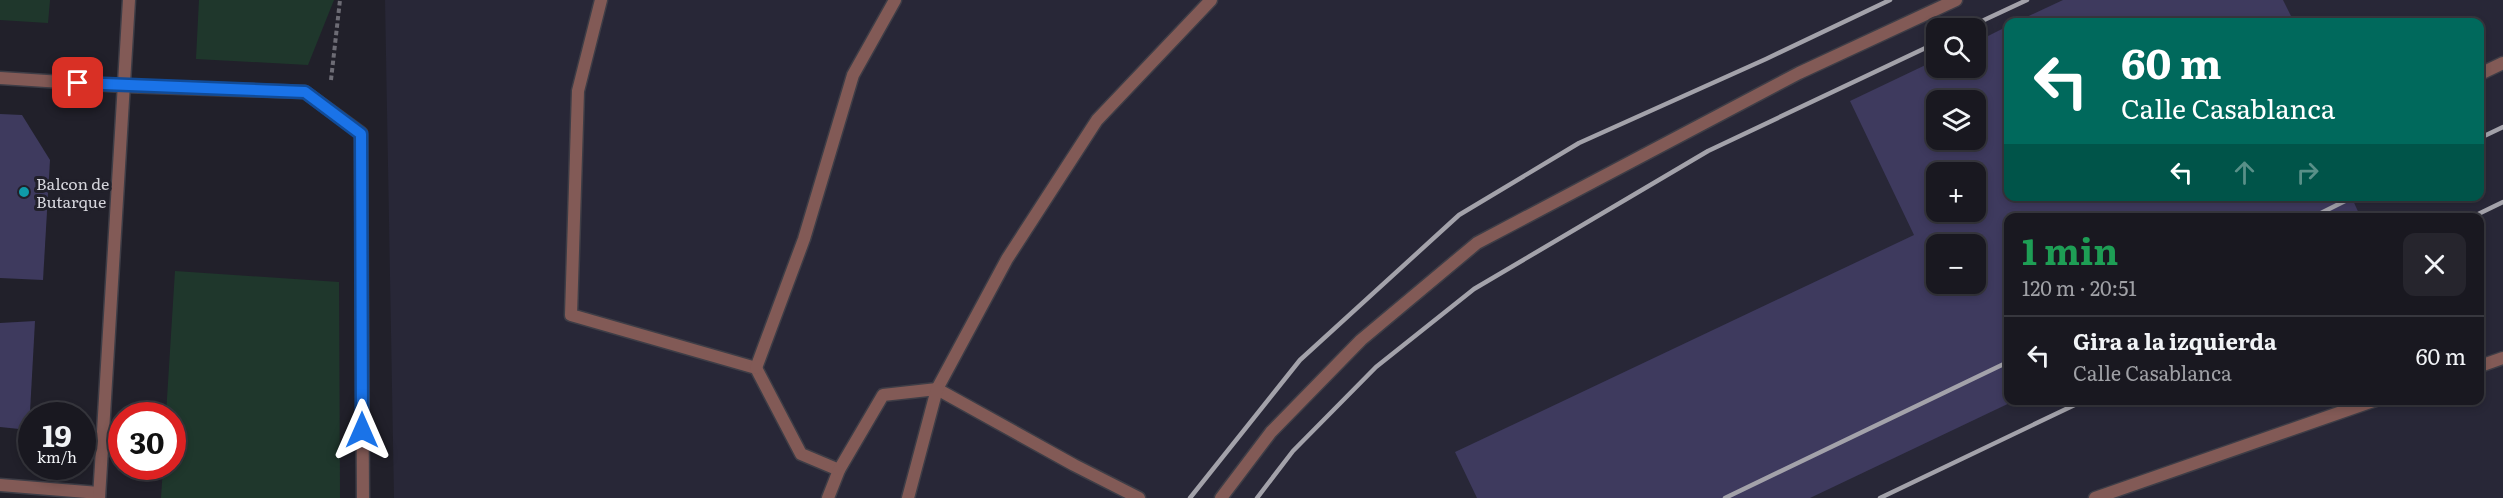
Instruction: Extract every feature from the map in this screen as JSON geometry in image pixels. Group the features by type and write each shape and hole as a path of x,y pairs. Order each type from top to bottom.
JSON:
{"street":[{"path":"0,485 99,495 129,0"},
{"path":"601,0 578,92 571,315 756,368 801,454 838,470"},
{"path":"756,368 804,238 853,75 895,0"},
{"path":"908,498 937,389 1007,259 1097,120 1211,0"},
{"path":"1221,498 1271,432 1361,340 1477,243 1799,73 1956,0"},
{"path":"2484,72 2503,63"},
{"path":"0,78 124,86 305,92 361,134 363,498"},
{"path":"2484,365 2503,358"},
{"path":"828,498 838,470 884,395 937,389 1074,465 1139,498"},
{"path":"2095,498 2362,405"}],"path":[{"path":"328,108 340,0"}],"shaded area":[{"path":"385,0 2503,0 2503,498 394,498"}],"green space":[{"path":"0,0 50,0 48,23 0,20"},
{"path":"199,0 334,0 308,65 196,59"},
{"path":"175,271 339,282 340,498 161,498 162,480 186,480 186,402 167,402"}],"building":[{"path":"2063,0 2283,0 2292,18 2025,18"},
{"path":"2004,28 2004,201 2353,201 2359,213 2004,213 2005,405 1810,498 1477,498 1455,452 1914,235 1850,101 1926,65 1926,78 1986,78 1986,37"},
{"name":"Balcon de Butarque","path":"0,114 22,115 50,160 43,280 0,278"},
{"path":"35,321 31,402 18,402 18,429 0,427 0,323"}],"railway":[{"path":"1190,498 1300,360 1459,215 1579,143 1766,59 1890,0"},
{"path":"1986,19 2027,0"},
{"path":"1257,498 1293,451 1376,367 1474,289 1708,151 1926,48"},
{"path":"2484,136 2503,127"},
{"path":"2321,213 2345,201"},
{"path":"2480,213 2503,202"},
{"path":"1725,498 2004,364"},
{"path":"1880,498 2075,405"}],"place":[{"name":"Balcon de Butarque","path":"24,192"}],"route":[{"path":"78,83 305,92 361,134 362,430"}]}
